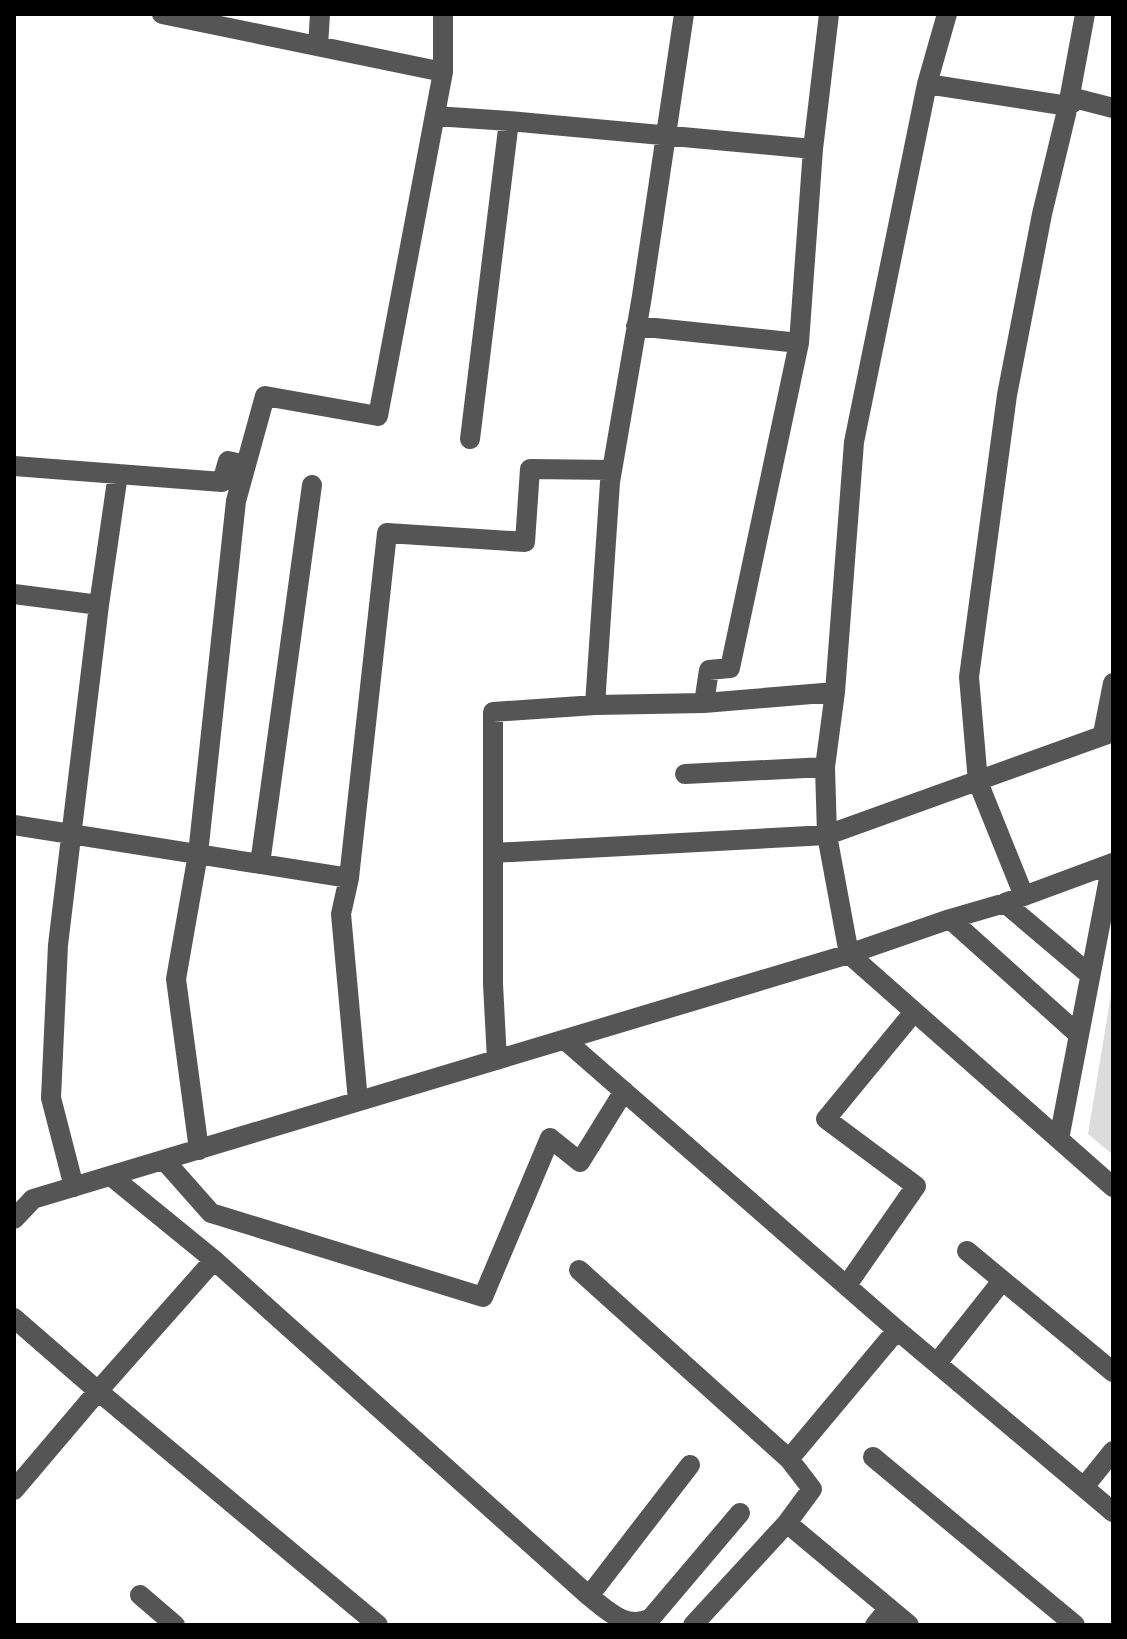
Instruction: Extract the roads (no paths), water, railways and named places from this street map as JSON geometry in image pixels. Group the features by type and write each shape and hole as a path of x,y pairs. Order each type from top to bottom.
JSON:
{"street":[{"path":"162,14 246,22 318,46 443,72"},
{"path":"318,46 320,14"},
{"path":"199,1150 176,979 198,854 236,501 265,396 378,416 443,72 443,14"},
{"path":"595,705 612,470 684,14"},
{"path":"704,703 709,670 730,668 799,343 813,149 829,14"},
{"path":"947,14 927,84 854,442 835,692 825,767 827,835 849,954 1113,1187"},
{"path":"1085,14 1007,395 969,677 978,782 1014,899 1090,975"},
{"path":"927,84 1068,106 1078,99 1113,108"},
{"path":"435,116 813,149"},
{"path":"470,439 509,121"},
{"path":"636,326 799,343"},
{"path":"14,466 222,482 228,461 246,465"},
{"path":"358,1101 341,914 349,878 387,533 525,542 530,469 612,470"},
{"path":"74,1187 51,1098 58,945 118,474"},
{"path":"260,864 312,485"},
{"path":"14,594 99,605"},
{"path":"493,853 827,835 1108,733 1113,683"},
{"path":"497,1060 493,984 493,712 595,705 704,703 835,692"},
{"path":"685,774 825,767"},
{"path":"14,825 349,878"},
{"path":"14,1219 33,1199 849,954 1113,863"},
{"path":"1059,1139 1113,863"},
{"path":"950,919 1079,1035"},
{"path":"847,1285 916,1186 826,1119 914,1012"},
{"path":"565,1040 897,1330 1113,1512"},
{"path":"164,1160 211,1213 483,1297 550,1138 580,1162 624,1091"},
{"path":"111,1176 214,1260 589,1596 619,1619 631,1624 651,1618 740,1513"},
{"path":"967,1251 1113,1372"},
{"path":"14,1490 214,1260"},
{"path":"579,1270 789,1459 812,1489 787,1523 693,1625"},
{"path":"937,1363 1002,1281"},
{"path":"14,1318 378,1625"},
{"path":"789,1459 897,1330"},
{"path":"1084,1487 1113,1451"},
{"path":"873,1457 1075,1625"},
{"path":"589,1596 690,1465"},
{"path":"787,1523 909,1625"},
{"path":"140,1595 175,1625"},
{"path":"875,1625 889,1608"}]}
